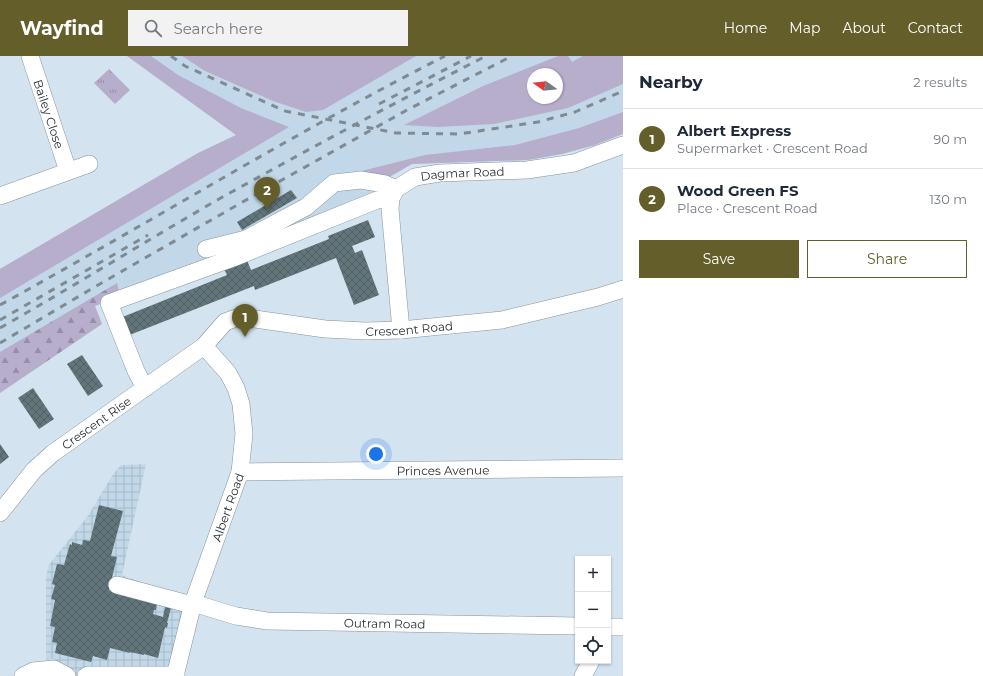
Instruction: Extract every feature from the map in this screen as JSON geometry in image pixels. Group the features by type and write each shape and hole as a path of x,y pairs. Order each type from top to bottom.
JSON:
{"street":[{"name":"Bailey Close","path":"30,56 68,171"},
{"name":"Dagmar Road","path":"394,194 415,177 440,173 527,170 574,163 623,145"},
{"path":"0,196 89,164"},
{"path":"206,249 246,239 306,206 334,183 361,180 385,184 394,194 392,223 402,330"},
{"path":"145,388 136,371 109,303 233,258 394,194"},
{"name":"Crescent Road","path":"204,346 225,322 236,318 248,318 325,329 365,331 402,330 502,320 623,289"},
{"name":"Crescent Rise","path":"0,513 34,470 48,457 204,346"},
{"name":"Albert Road","path":"175,676 193,604 240,472 244,434 241,404 236,388 228,373 204,346"},
{"name":"Princes Avenue","path":"240,472 623,468"},
{"name":"Outram Road","path":"117,585 236,616 267,620 575,626"},
{"path":"611,627 623,627"},
{"path":"583,676 589,664"},
{"path":"24,676 33,671 54,669 67,676"},
{"path":"86,676 175,676"}],"shaded area":[{"path":"127,56 623,56 623,134 595,145 562,154 528,160 412,164 391,176 378,197 95,306 102,324 0,393 0,269 198,153 236,135"},
{"path":"146,464 122,575 191,602 176,675 67,676 54,669 53,659 46,660 46,580 48,566 87,517 114,473 121,465"}],"green space":[{"path":"127,56 151,56 178,75 241,108 289,127 0,298 0,269 198,153 236,135"},
{"path":"182,56 416,56 323,110 306,112 273,101 205,71"},
{"path":"558,56 568,56 572,62 583,56 623,56 623,84 568,108 494,124 438,127 404,125 483,86 527,68 527,104 563,104 563,68 528,68"},
{"path":"109,69 130,90 115,104 94,83"},
{"path":"623,112 623,134 595,145 562,154 528,160 412,164 388,179 346,175 425,155 515,145 579,128"},
{"path":"117,283 120,296 95,306 102,324 0,393 0,352"}],"building":[{"path":"291,190 297,198 242,230 237,222"},
{"path":"368,220 375,237 352,246 355,253 362,250 379,295 354,305 336,258 255,290 254,286 127,336 120,318 227,275 223,267 246,258 251,270 329,239 328,236"},
{"path":"82,355 103,386 88,396 67,364"},
{"path":"33,388 54,419 39,429 18,398"},
{"path":"0,444 9,457 0,464"},
{"path":"99,505 123,511 111,556 117,557 109,590 156,602 156,610 154,610 153,614 163,617 166,603 172,604 158,658 110,648 107,660 93,656 91,662 55,653 57,643 52,642 55,627 50,626 55,600 51,599 55,585 52,584 57,564 64,565 70,544 72,545 72,542 82,545 83,540 90,541"}],"railway":[{"path":"171,56 185,66 285,111 396,133 459,134 538,122 575,112 623,91"},
{"path":"0,305 277,147 445,56"},
{"path":"379,104 471,56"},
{"path":"0,328 219,199 352,126 486,56"},
{"path":"0,343 239,204 407,110 512,56"},
{"path":"0,320 148,235"}],"place":[{"name":"Wood Green FS","path":"267,210"},
{"name":"Albert Express","path":"245,337"}]}
